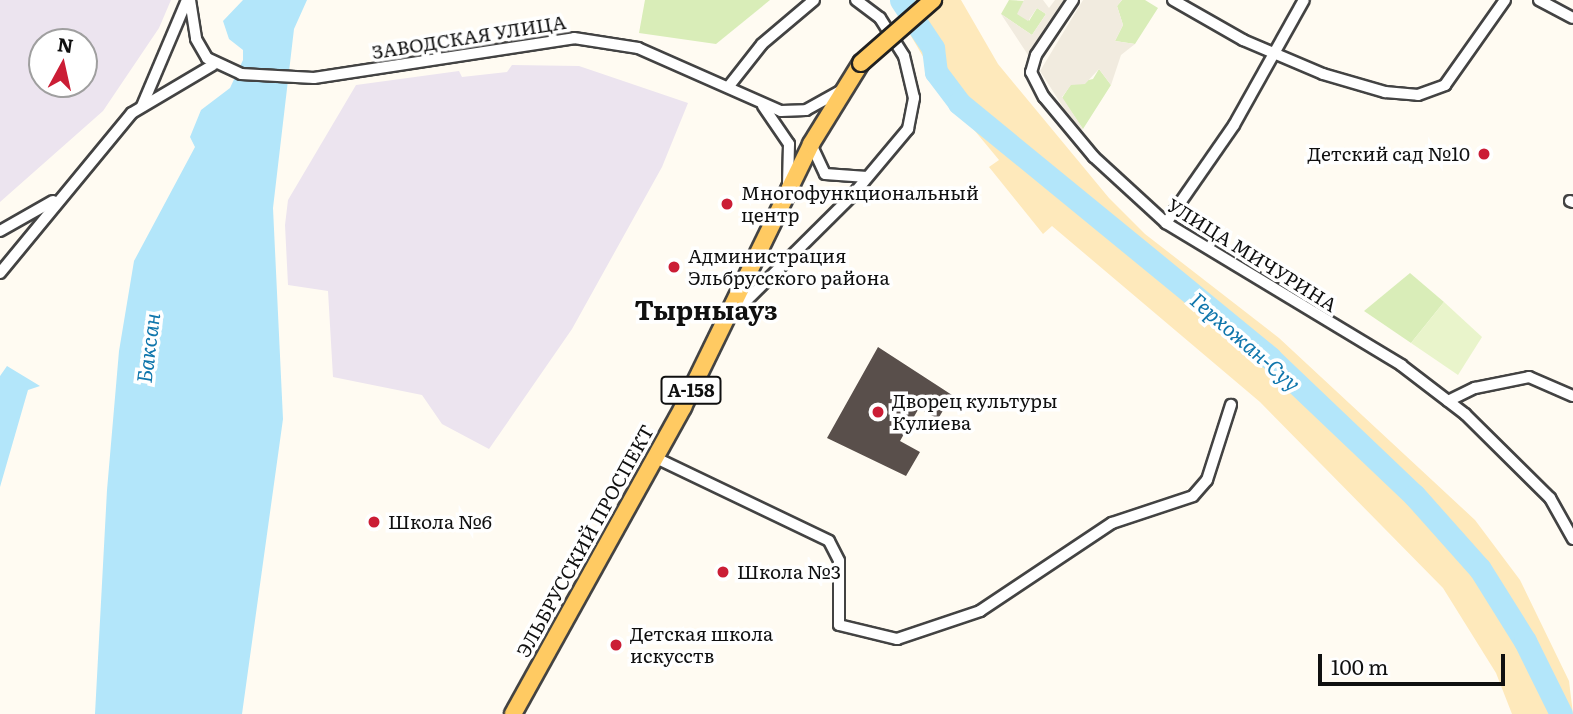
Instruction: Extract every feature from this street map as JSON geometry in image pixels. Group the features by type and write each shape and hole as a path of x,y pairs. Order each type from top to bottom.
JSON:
{"main road":[{"name":"ЭЛЬБРУССКИЙ ПРОСПЕКТ","path":"513,714 727,319 787,192 841,90 860,63 933,0"}],"street":[{"path":"0,273 113,132 142,107 213,65 196,39 189,0"},
{"path":"142,107 189,0"},
{"path":"729,86 762,44 814,0"},
{"path":"727,319 757,295 904,138 914,98 909,70 892,35 856,0"},
{"name":"УЛИЦА МИЧУРИНА","path":"1073,0 1036,55 1034,82 1094,158 1166,223 1401,365 1448,401 1550,498 1573,539"},
{"path":"1173,0 1243,40 1275,50 1349,83 1429,93 1456,73 1505,0"},
{"path":"1166,223 1234,125 1304,0"},
{"path":"1539,0 1573,18"},
{"name":"ЗАВОДСКАЯ УЛИЦА","path":"213,65 226,71 293,78 574,38 638,48 729,86 763,106"},
{"path":"763,106 800,112 841,90"},
{"path":"763,106 789,144 787,192"},
{"path":"811,144 825,174 841,179 867,177"},
{"path":"0,231 57,199"},
{"path":"1448,401 1475,388 1530,377 1573,396"},
{"path":"654,457 829,541 839,561 839,625 898,639 980,611 1112,523 1193,496 1207,480 1231,405"}],"shaded area":[{"path":"0,0 171,0 159,28 103,111 0,202"},
{"path":"1024,0 1043,0 1049,8 1055,0 1064,0 1028,55 1001,14 1032,35 1046,14 1037,8 1028,21 1017,14"},
{"path":"1083,0 1122,0 1117,6 1123,25 1115,41 1135,44 1121,55 1111,85 1099,69 1085,84 1071,85 1062,97 1083,129 1079,132 1040,71"},
{"path":"512,65 579,66 688,103 662,167 572,329 489,449 442,424 422,395 333,377 328,291 288,285 285,225 288,200 356,85 459,71 462,77 507,72"}],"green space":[{"path":"645,0 770,0 716,44 639,33"},
{"path":"1009,0 1025,1 1029,21 1037,8 1046,14 1032,35 1001,14"},
{"path":"1122,0 1145,0 1158,8 1135,44 1115,41 1123,25 1117,6"},
{"path":"1099,69 1111,85 1083,129 1062,98 1071,84 1093,79"},
{"path":"1410,273 1444,302 1411,343 1364,311"},
{"path":"1444,302 1482,337 1458,375 1411,343"}],"sand":[{"path":"890,0 961,0 998,64 1109,198 1145,234 1279,338 1475,520 1520,580 1569,681 1573,714 1512,714 1496,673 1443,588 1260,402 1052,226 1043,234 989,167 999,160 946,96"}],"water":[{"name":"Баксан","path":"243,0 307,0 294,29 273,208 283,419 242,714 95,714 107,490 119,351 134,261 195,147 190,137 201,110 230,88 243,60 243,50 229,39 223,21"},
{"path":"7,366 40,386 28,390 0,487 0,376"}],"building":[{"name":"Дворец культуры Кулиева","path":"878,347 952,395 938,419 919,408 900,441 920,452 906,476 827,438"}],"waterway":[{"name":"Герхожан-Суу","path":"901,0 933,48 936,72 959,103 1270,358 1414,495 1480,569 1525,641 1561,714"}],"place":[{"name":"Детский сад №10","path":"1484,154"},
{"name":"Многофункциональный центр","path":"727,204"},
{"name":"Администрация Эльбрусского района","path":"674,267"},
{"name":"Дворец культуры Кулиева","path":"878,412"},
{"name":"Школа №6","path":"374,522"},
{"name":"Школа №3","path":"723,572"},
{"name":"Детская школа искусств","path":"616,645"}],"district":[{"name":"Тырныауз","path":"706,309"}]}
